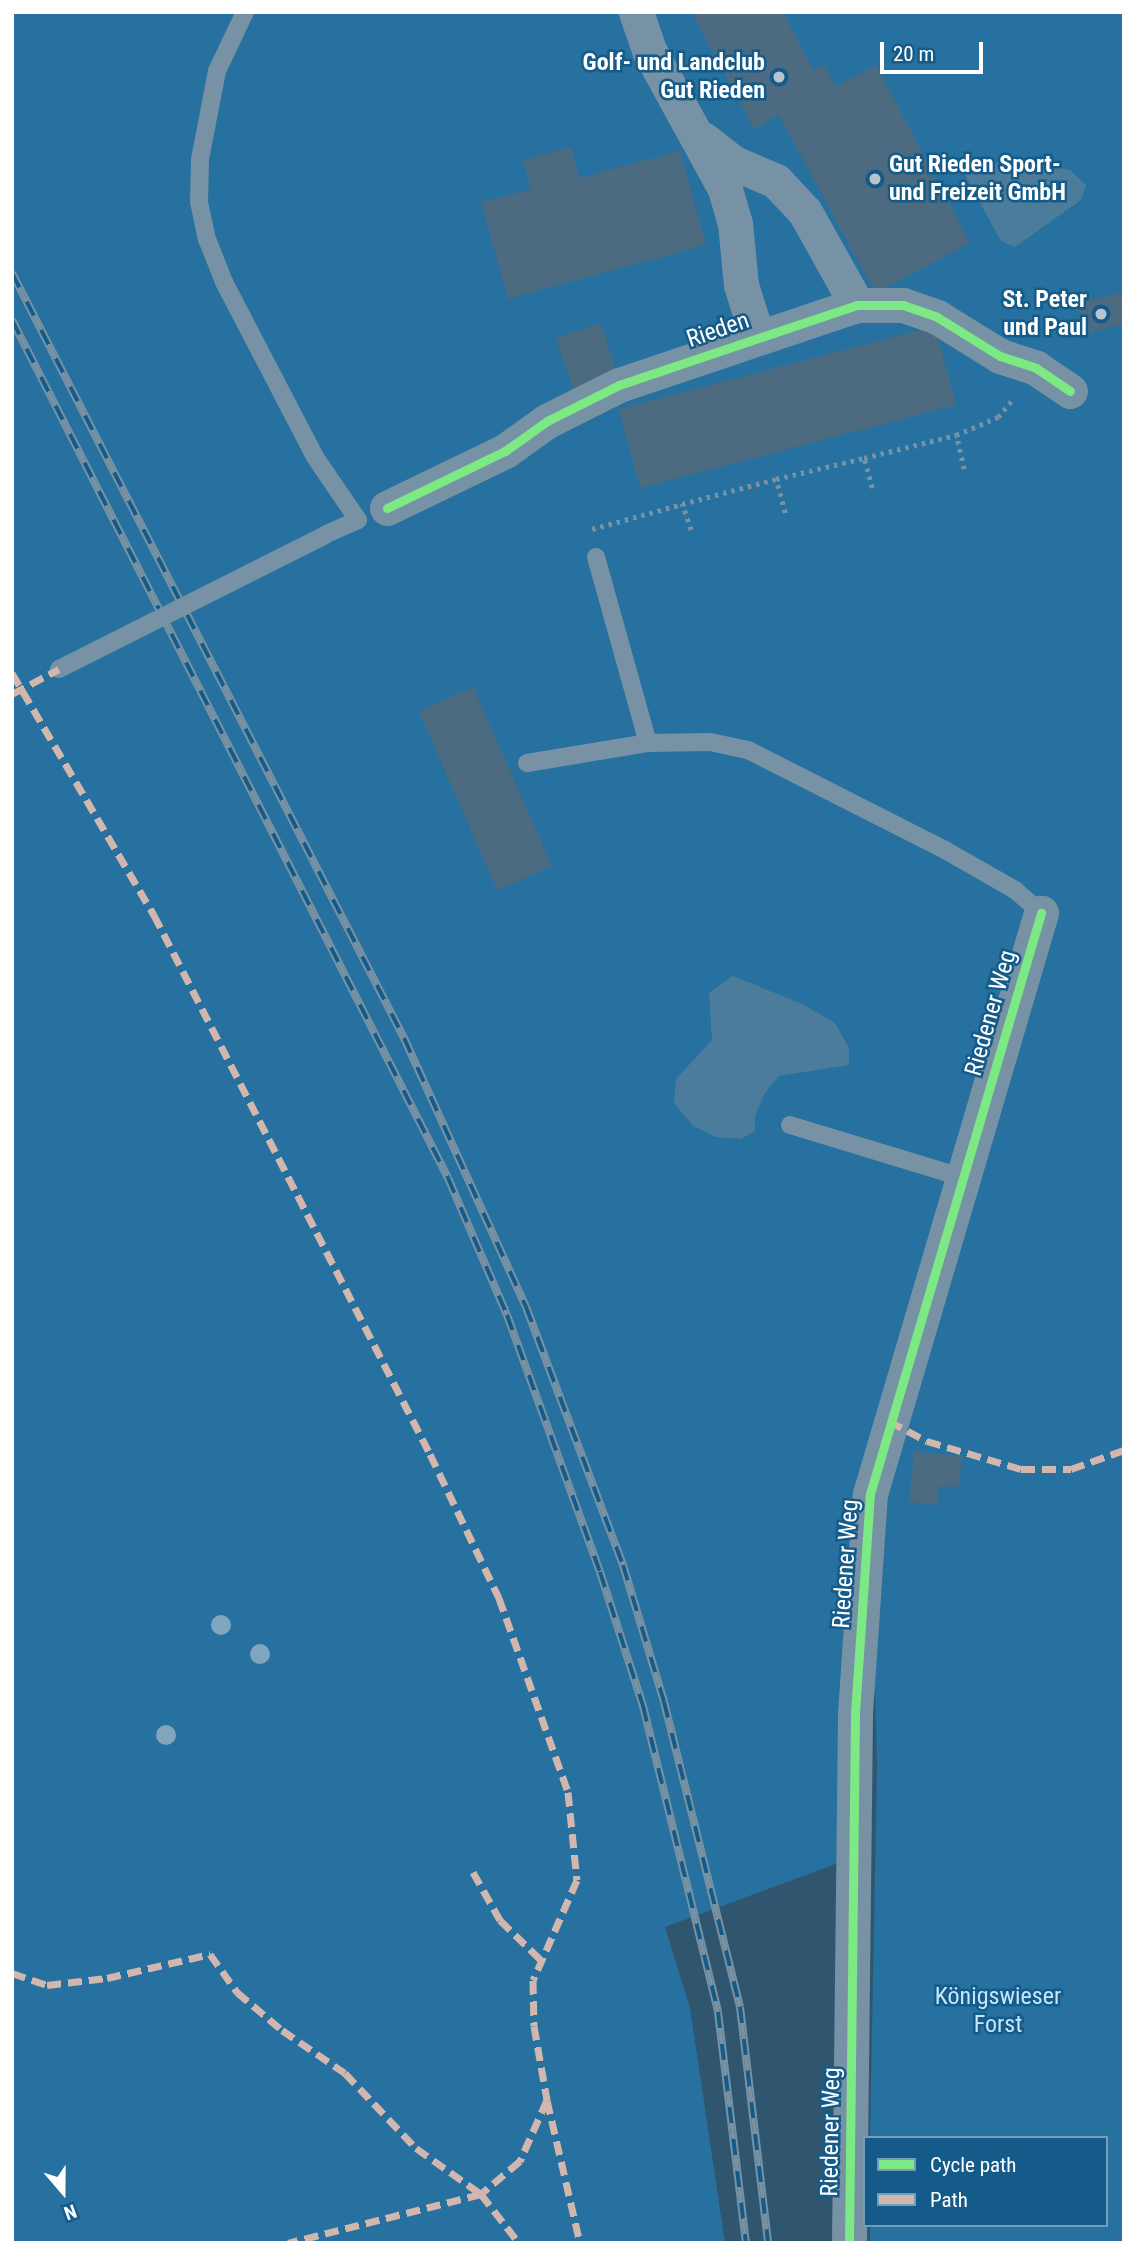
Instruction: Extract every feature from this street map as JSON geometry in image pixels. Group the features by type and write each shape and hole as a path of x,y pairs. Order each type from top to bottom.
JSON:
{"street":[{"name":"Rieden","path":"636,12 649,50 688,126 725,189 735,223 741,285 757,336"},
{"path":"688,126 716,152 776,181 805,212 857,305"},
{"name":"Rieden","path":"373,514 505,452 547,421 619,385 757,336 857,305 903,305 937,317 1000,356 1036,368 1070,391"},
{"name":"Riedener Weg","path":"849,2243 855,1713 870,1494 1041,913"}],"lane":[{"path":"59,669 373,514 314,457 224,282 207,239 199,202 207,113 217,71 245,12"},
{"path":"596,557 648,743"},
{"path":"527,763 648,743 710,742 748,750 945,850 1015,890 1041,913"},
{"path":"790,1125 964,1178"}],"path":[{"path":"596,557 589,530 776,479 956,435 998,417 1036,368"},
{"path":"956,435 964,469"},
{"path":"863,458 872,488"},
{"path":"776,479 785,513"},
{"path":"682,504 691,530"}],"green space":[{"name":"Königswieser Forst","path":"12,12 1124,12 1124,2243 870,2243 870,2227 1108,2227 1108,2136 870,2136 877,1766 873,1613 841,1862 665,1927 690,2008 725,2243 12,2243"}],"shaded area":[{"path":"1036,162 1070,170 1086,185 1081,200 1015,247 1001,241 962,170 969,163"},
{"path":"733,976 802,1004 835,1023 849,1048 849,1065 779,1076 765,1093 755,1116 755,1131 741,1139 716,1137 693,1126 674,1103 676,1079 712,1040 709,993"}],"building":[{"name":"Gut Rieden Sport- und Freizeit GmbH","path":"699,12 783,12 813,70 824,64 835,85 828,90 876,65 970,243 875,293 779,115 754,129 693,15"},
{"path":"571,147 579,178 680,151 706,245 508,299 481,202 531,189 523,160"},
{"name":"St. Peter und Paul","path":"1124,292 1124,324 1084,334 1076,303"},
{"path":"601,323 619,379 575,394 556,338"},
{"path":"935,326 956,405 640,488 619,409"},
{"path":"473,687 552,866 497,890 419,711"},
{"path":"914,1452 962,1456 959,1487 939,1486 937,1505 909,1502"}],"railway":[{"path":"12,273 404,1038 526,1307 623,1565 664,1702 740,2007 768,2243"},
{"path":"12,320 448,1178 507,1315 600,1572 643,1706 718,2012 746,2243"}],"marked path":[{"path":"12,694 59,669"},
{"path":"12,673 154,915 430,1454 499,1598 568,1792 577,1880 533,1980 534,2026 547,2100 520,2161 481,2194 288,2243"},
{"path":"889,1421 927,1441 1021,1469 1071,1469 1124,1450"},
{"path":"473,1872 500,1920 541,1960"},
{"path":"12,1973 47,1985 107,1978 210,1954 237,1992 282,2030 345,2073 416,2148 481,2194 519,2243"},
{"path":"547,2100 580,2243"}],"cycle path":[{"path":"387,508 505,451 547,421 619,385 857,305 903,305 937,317 1000,356 1036,368 1070,391"},
{"path":"849,2243 855,1713 870,1494 1041,913"}],"place":[{"name":"Golf- und Landclub Gut Rieden","path":"779,77"},
{"name":"Gut Rieden Sport- und Freizeit GmbH","path":"875,179"},
{"name":"St. Peter und Paul","path":"1101,314"}]}
